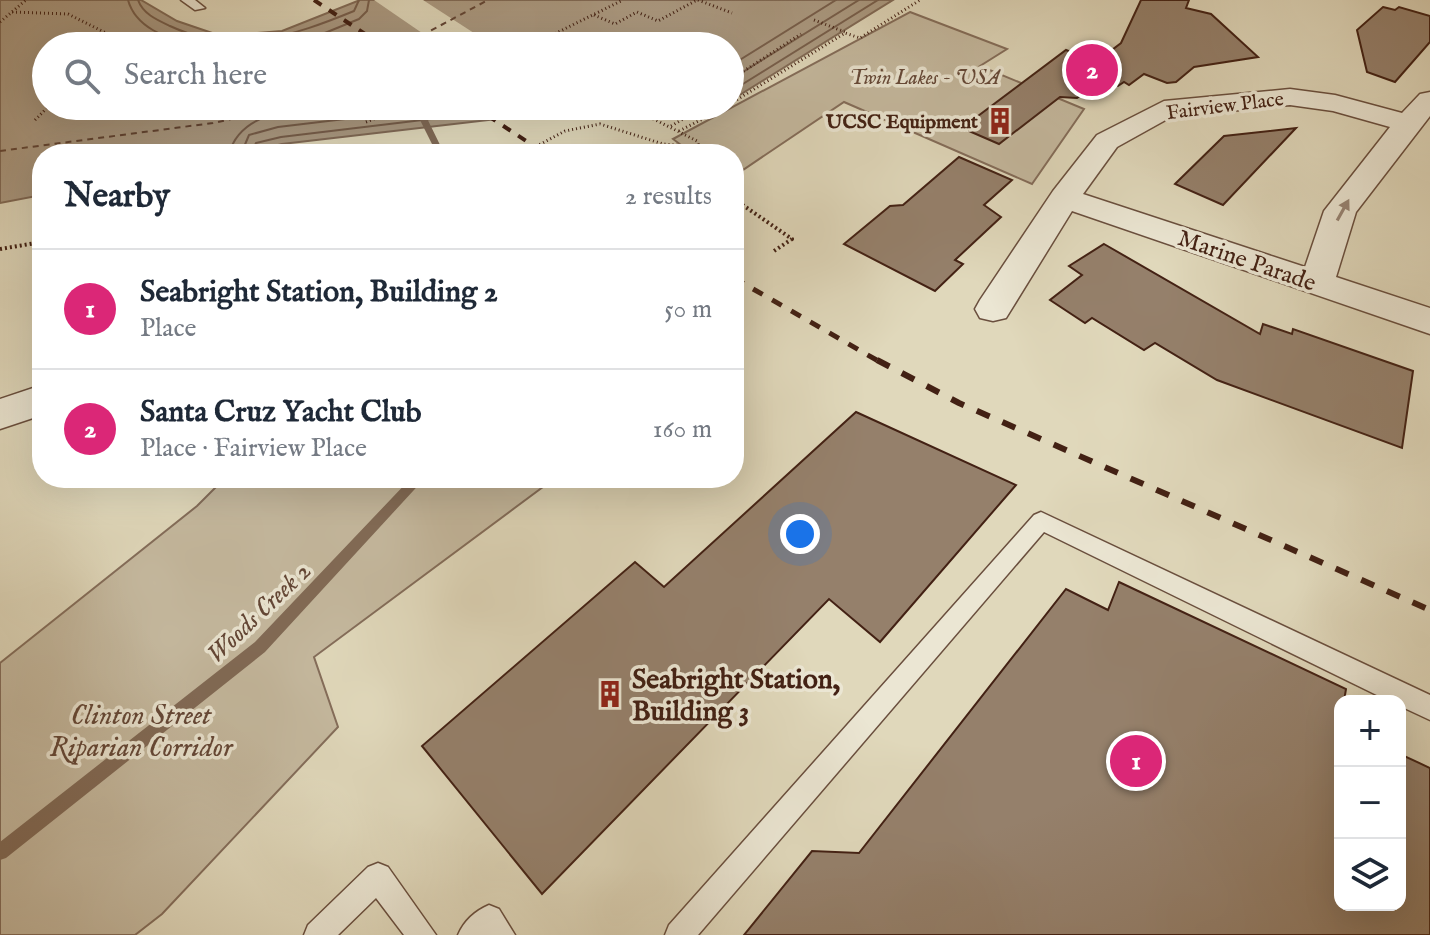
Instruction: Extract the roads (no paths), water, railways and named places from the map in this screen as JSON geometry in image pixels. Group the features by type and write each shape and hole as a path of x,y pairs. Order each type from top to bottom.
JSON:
{"street":[{"name":"Fairview Place","path":"993,309 1064,198 1107,141 1164,109 1290,97 1335,103 1408,123"},
{"path":"1317,283 1340,211 1408,123 1430,100"},
{"name":"Marine Parade","path":"1064,198 1430,321"},
{"path":"0,414 32,403"}],"lane":[{"path":"187,0 199,8"},
{"path":"679,935 1041,521 1430,708"},
{"path":"318,935 378,877 422,935"},
{"path":"472,935 489,919 501,935"}],"water":[{"path":"0,0 141,0 177,21 209,32 32,32 32,120 489,120 282,144 32,144 32,197 0,203"},
{"path":"360,0 893,0 744,92 744,32 270,32 282,31"}],"waterway":[{"path":"424,120 436,144"},
{"name":"Woods Creek 2","path":"0,852 260,647 410,488"}],"railway":[{"path":"314,0 362,32"},
{"path":"494,120 531,144"},
{"path":"744,284 880,362"},
{"path":"877,360 959,403 1430,610"}],"place":[{"name":"Santa Cruz Yacht Club","path":"1092,70"},
{"name":"UCSC Equipment","path":"1000,121"},
{"name":"Seabright Station, Building 3","path":"610,694"},
{"name":"Seabright Station, Building 2","path":"1136,761"}],"park label":[{"name":"Twin Lakes - USA","path":"925,77"},
{"name":"Clinton Street Riparian Corridor","path":"141,730"}]}
